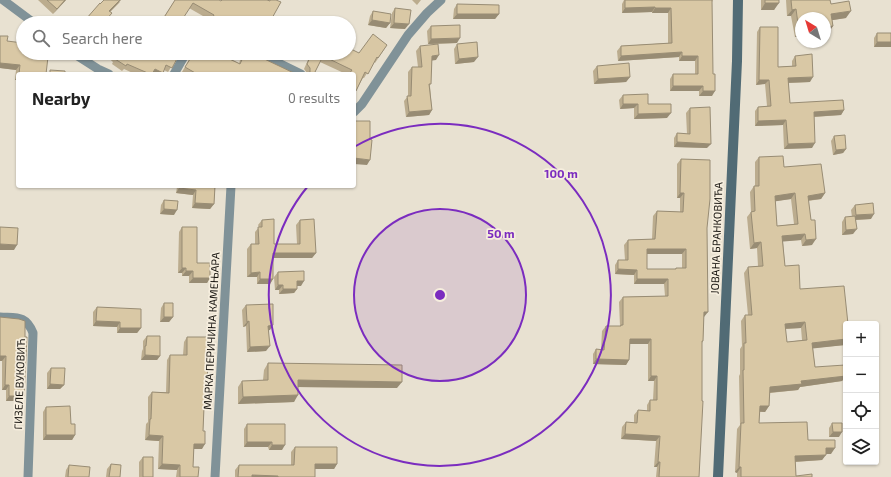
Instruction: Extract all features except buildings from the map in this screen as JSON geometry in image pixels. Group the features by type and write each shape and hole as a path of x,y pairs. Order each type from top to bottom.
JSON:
{"main road":[{"name":"ЈОВАНА БРАНКОВИЋА","path":"718,477 737,62 738,0"}],"street":[{"path":"3,0 25,16"},
{"path":"358,102 408,35 427,13 441,0"},
{"path":"84,60 105,72"},
{"path":"175,72 182,60"},
{"path":"272,60 297,72"},
{"name":"МАРКА ПЕРИЧИНА КАМЕЊАРА","path":"215,477 231,188"},
{"name":"ГИЗЕЛЕ ВУКОВИЋ","path":"0,317 20,318 25,320 33,333 28,477"}]}
